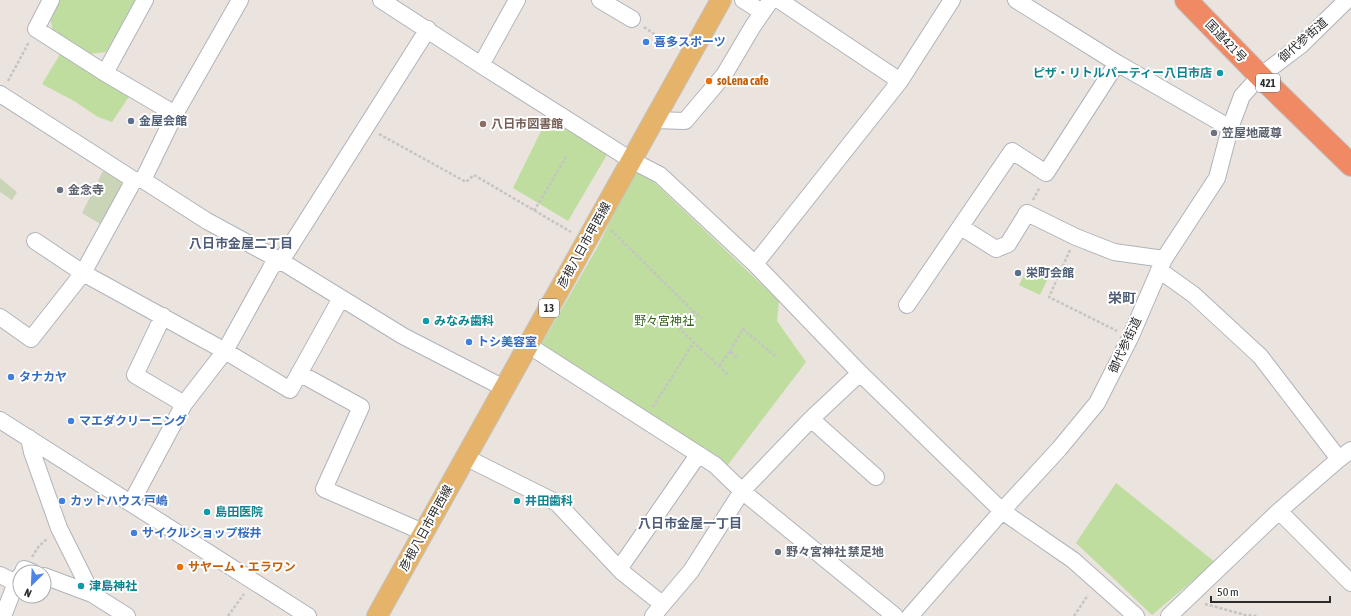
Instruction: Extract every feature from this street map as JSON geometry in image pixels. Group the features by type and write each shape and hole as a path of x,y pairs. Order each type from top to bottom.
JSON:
{"highway":[{"name":"国道421号","path":"1186,0 1260,76 1351,165"}],"main road":[{"name":"彦根八日市甲西線","path":"377,616 721,0"}],"street":[{"path":"51,0 36,29 105,74 175,114"},
{"path":"105,74 146,0"},
{"path":"0,317 31,339 83,273 139,180 240,0"},
{"path":"381,0 428,29 480,65 632,160 660,175 755,264 860,373 1002,510 1073,560 1136,616"},
{"path":"480,65 517,0"},
{"path":"600,0 632,19"},
{"path":"654,120 685,121 724,75 766,6 742,0"},
{"path":"779,0 900,81"},
{"path":"755,264 900,81 952,0"},
{"path":"1016,0 1117,63 1230,128"},
{"name":"御代参街道","path":"910,616 1002,510 1059,449 1097,403 1130,338 1162,265 1216,178 1230,128 1242,96 1260,76 1300,45 1347,0"},
{"path":"131,504 184,404 225,351 272,266 281,261 367,128 428,29"},
{"path":"907,305 1012,151 1046,174 1117,63"},
{"path":"0,95 207,221 281,261 403,336 504,388"},
{"path":"961,227 996,249 1008,244 1026,213 1076,237 1114,252 1162,265 1260,356 1345,454 1279,511 1169,616"},
{"path":"35,241 83,273 225,351 290,390 341,298"},
{"path":"163,316 135,375 184,404"},
{"path":"528,345 715,466 742,491 895,616"},
{"path":"299,373 361,407 324,489 423,532"},
{"path":"465,457 557,503 657,610 691,571 742,491 811,419 860,373"},
{"path":"811,419 876,478"},
{"path":"0,420 308,616"},
{"path":"29,438 32,452 59,528 92,594"},
{"path":"619,569 698,455"},
{"path":"1279,511 1351,583"},
{"path":"0,575 12,574"},
{"path":"52,579 92,594 127,616"},
{"path":"3,616 12,597"}],"path":[{"path":"632,19 678,51"},
{"path":"0,95 36,29"},
{"path":"367,128 466,182 474,174 575,234"},
{"path":"534,211 566,157"},
{"path":"1026,213 1046,174"},
{"path":"608,227 693,311 702,318"},
{"path":"1076,237 1049,297 1130,338"},
{"path":"693,311 680,329 729,376"},
{"path":"718,366 730,351 743,329 775,356"},
{"path":"644,420 694,342"},
{"path":"730,351 737,358"},
{"path":"29,564 39,546 59,528"},
{"path":"1074,616 1098,582"},
{"path":"228,616 245,592"},
{"path":"1188,599 1245,615 1257,616"}],"green space":[{"path":"59,0 136,0 106,52 90,54 53,31 50,18"},
{"path":"62,51 130,95 112,122 98,117 74,101 42,84"},
{"path":"547,119 608,153 568,221 513,188"},
{"name":"野々宮神社","path":"637,166 779,301 777,321 806,362 724,470 537,352 598,246"},
{"path":"103,171 125,184 102,225 82,213"},
{"path":"0,178 17,192 12,200 0,192"},
{"path":"1029,266 1049,276 1040,295 1019,285"},
{"path":"1116,483 1215,562 1152,615 1076,543"}],"place":[{"name":"喜多スポーツ","path":"646,42"},
{"name":"ピザ・リトルパーティー八日市店","path":"1220,73"},
{"name":"soLena cafe","path":"709,81"},
{"name":"金屋会館","path":"131,121"},
{"name":"八日市図書館","path":"483,124"},
{"name":"笠屋地蔵尊","path":"1214,133"},
{"name":"金念寺","path":"60,190"},
{"name":"栄町会館","path":"1018,273"},
{"name":"みなみ歯科","path":"426,321"},
{"name":"トシ美容室","path":"469,342"},
{"name":"タナカヤ","path":"11,377"},
{"name":"マエダクリーニング","path":"71,421"},
{"name":"カットハウス 戸嶋","path":"62,501"},
{"name":"井田歯科","path":"517,501"},
{"name":"島田医院","path":"207,512"},
{"name":"サイクルショップ桜井","path":"134,533"},
{"name":"野々宮神社 禁足地","path":"778,552"},
{"name":"サヤーム・エラワン","path":"180,567"},
{"name":"津島神社","path":"81,586"}],"district":[{"name":"八日市金屋二丁目","path":"241,243"},
{"name":"栄町","path":"1122,298"},
{"name":"八日市金屋一丁目","path":"690,523"}]}
